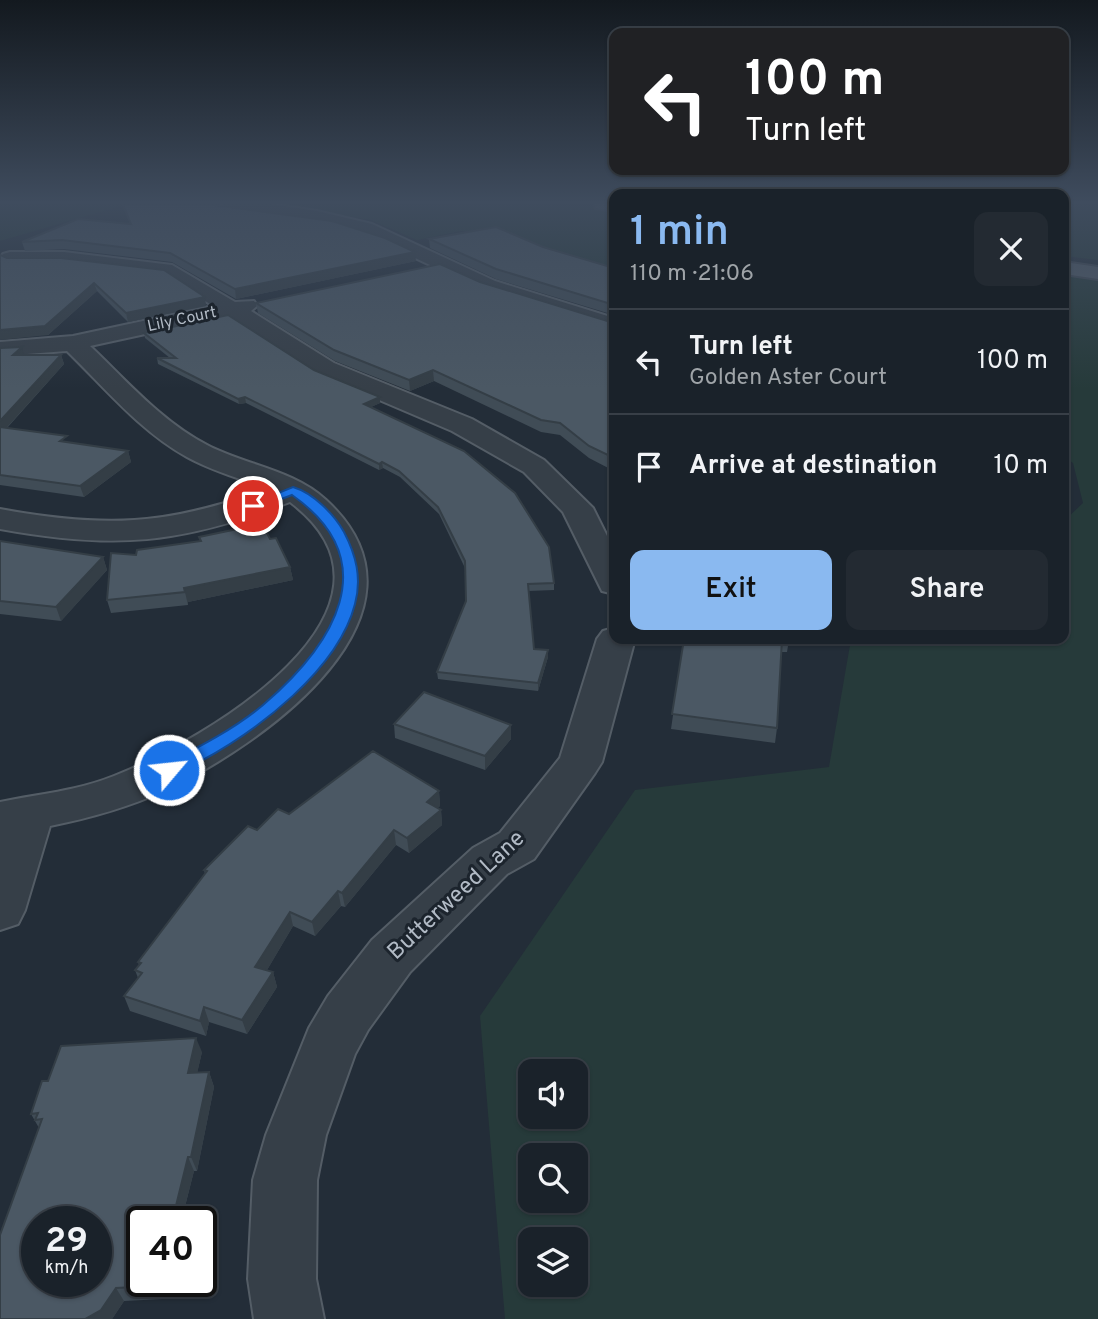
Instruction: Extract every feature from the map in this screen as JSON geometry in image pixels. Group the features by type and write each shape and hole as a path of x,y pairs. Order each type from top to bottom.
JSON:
{"main road":[{"path":"1069,269 1098,273"}],"street":[{"path":"127,266 172,271 195,283 325,368 462,425 534,466 576,508 609,574"},
{"path":"413,270 436,266"},
{"path":"447,266 488,285 609,322"},
{"name":"Lily Court","path":"0,349 74,343 271,301"},
{"path":"0,910 16,815 99,798 169,770 269,709 308,671 333,638 348,604 352,574 346,548 333,525 316,506 293,491 183,444 143,411 74,343"},
{"path":"0,519 65,531 126,534 198,524 293,491"},
{"name":"Butterweed Lane","path":"289,1319 282,1279 285,1180 299,1123 330,1046 348,1013 391,956 490,861 517,846 580,762 615,644"}],"green space":[{"path":"592,266 609,266 609,271"},
{"path":"1069,269 1098,273 1098,1319 505,1319 480,1016 635,790 829,767 850,644 1069,644 1069,516 1083,503 1073,463 1069,460"}],"building":[{"path":"0,266 126,266 164,270 205,297 126,313 94,283 45,326 0,330"},
{"path":"193,266 349,266 235,289"},
{"path":"433,266 443,266 480,282 609,321 609,456 589,446 560,423 541,420 433,370 409,380 334,350 256,303"},
{"path":"488,266 609,267 609,303"},
{"path":"228,315 314,370 380,397 364,404 464,451 515,493 549,547 554,583 528,584 534,649 548,650 538,683 437,672 466,601 465,561 438,507 399,471 382,462 379,464 245,397 238,399 157,358 176,358 144,333"},
{"path":"22,347 13,355 61,355 0,421 0,348"},
{"path":"0,427 67,436 60,441 128,451 80,486 0,475"},
{"path":"252,526 256,533 266,531 270,539 276,538 290,567 184,588 185,592 107,600 111,553 136,555 137,550 201,541 199,537"},
{"path":"0,541 103,557 56,607 0,601"},
{"path":"683,644 782,644 777,728 672,714"},
{"path":"424,692 511,725 485,756 394,724"},
{"path":"373,751 439,791 427,802 441,810 407,838 394,830 342,893 338,891 312,922 290,912 255,967 273,972 242,1020 204,1007 200,1021 124,996 142,973 135,970 141,963 138,962 207,871 204,870 248,826 257,830 278,809 289,814"},
{"path":"196,1038 188,1073 209,1072 191,1157 188,1157 176,1206 126,1206 126,1287 116,1288 112,1294 112,1206 21,1206 21,1297 110,1297 101,1310 85,1319 0,1319 0,1235 42,1119 35,1120 38,1113 31,1114 42,1081 48,1081 61,1046"}],"route":[{"path":"169,770 223,741 269,709 308,671 321,654 333,638 348,604 352,574 346,548 333,525 316,506 293,491 253,506"}]}
